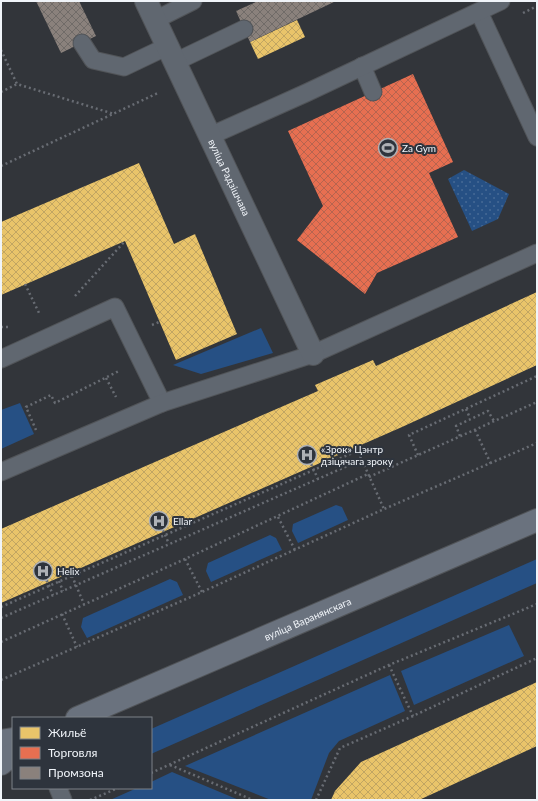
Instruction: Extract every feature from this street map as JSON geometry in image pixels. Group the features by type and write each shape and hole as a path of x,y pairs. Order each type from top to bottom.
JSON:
{"main road":[{"name":"вуліца Варанянскага","path":"79,717 537,520"},
{"path":"1,741 12,739"},
{"path":"1,764 12,755"}],"street":[{"name":"вуліца Радзішчава","path":"150,10 313,354"}],"lane":[{"path":"150,10 193,1"},
{"path":"210,136 501,1"},
{"path":"479,12 537,137"},
{"path":"82,42 93,60 124,67 172,54 244,29"},
{"path":"362,66 373,92"},
{"path":"1,472 162,403 313,354 537,253"},
{"path":"1,359 115,307 162,403"},
{"path":"58,789 63,800"}],"path":[{"path":"1,50 17,84"},
{"path":"1,166 184,82"},
{"path":"1,92 17,84 114,114"},
{"path":"73,298 125,241"},
{"path":"25,284 41,317"},
{"path":"39,436 26,407 51,395 54,403 141,360"},
{"path":"418,455 409,435 537,376"},
{"path":"1,642 537,402"},
{"path":"466,409 470,418"},
{"path":"460,436 456,426 488,410 494,421"},
{"path":"475,430 491,464"},
{"path":"1,680 384,510 537,444"},
{"path":"1,607 19,597 72,576 139,544 356,449 384,510"},
{"path":"307,456 318,479"},
{"path":"1,618 361,460"},
{"path":"278,517 295,550"},
{"path":"159,521 169,544"},
{"path":"185,560 202,592"},
{"path":"43,570 53,595"},
{"path":"72,576 84,604"},
{"path":"59,581 63,591"},
{"path":"152,773 389,665 537,604"},
{"path":"62,614 77,647"},
{"path":"316,800 340,748 413,716 537,658"},
{"path":"389,665 413,716"},
{"path":"170,765 253,800"},
{"path":"90,800 116,789"}],"shaded area":[{"path":"464,170 509,194 498,219 472,231 448,179"},
{"path":"261,328 273,353 201,374 173,365"},
{"path":"20,403 34,434 1,449 1,410"},
{"path":"336,505 342,507 348,520 298,543 292,531 293,524"},
{"path":"270,535 276,538 282,550 211,582 206,571 208,563"},
{"path":"537,559 537,583 152,754 152,729"},
{"path":"170,579 177,582 183,595 87,638 81,627 83,618"},
{"path":"509,625 524,656 414,705 401,671"},
{"path":"390,675 405,711 339,741 329,753 311,800 271,800 185,766"},
{"path":"172,772 239,800 110,800 135,789 152,789 152,782"}],"building: Жильё":[{"path":"297,20 305,37 258,59 250,42"},
{"path":"139,163 174,244 195,234 237,334 176,360 125,241 1,295 1,222"},
{"path":"537,292 537,365 402,427 1,603 1,529 318,391 315,385 373,360 376,366"},
{"path":"537,682 537,746 419,800 331,800 335,791 361,762"}],"building: Торговля":[{"path":"413,74 453,162 429,173 458,237 377,273 365,294 297,240 323,206 288,131"}],"building: Промзона":[{"path":"36,1 79,1 96,36 61,53"},
{"path":"258,1 336,1 250,42 236,11"}],"place":[{"name":"Za Gym","path":"388,148"},
{"name":"«Зрок» Цэнтр дзіцячага зроку","path":"307,455"},
{"name":"Ellar","path":"159,521"},
{"name":"Helix","path":"43,571"}]}
